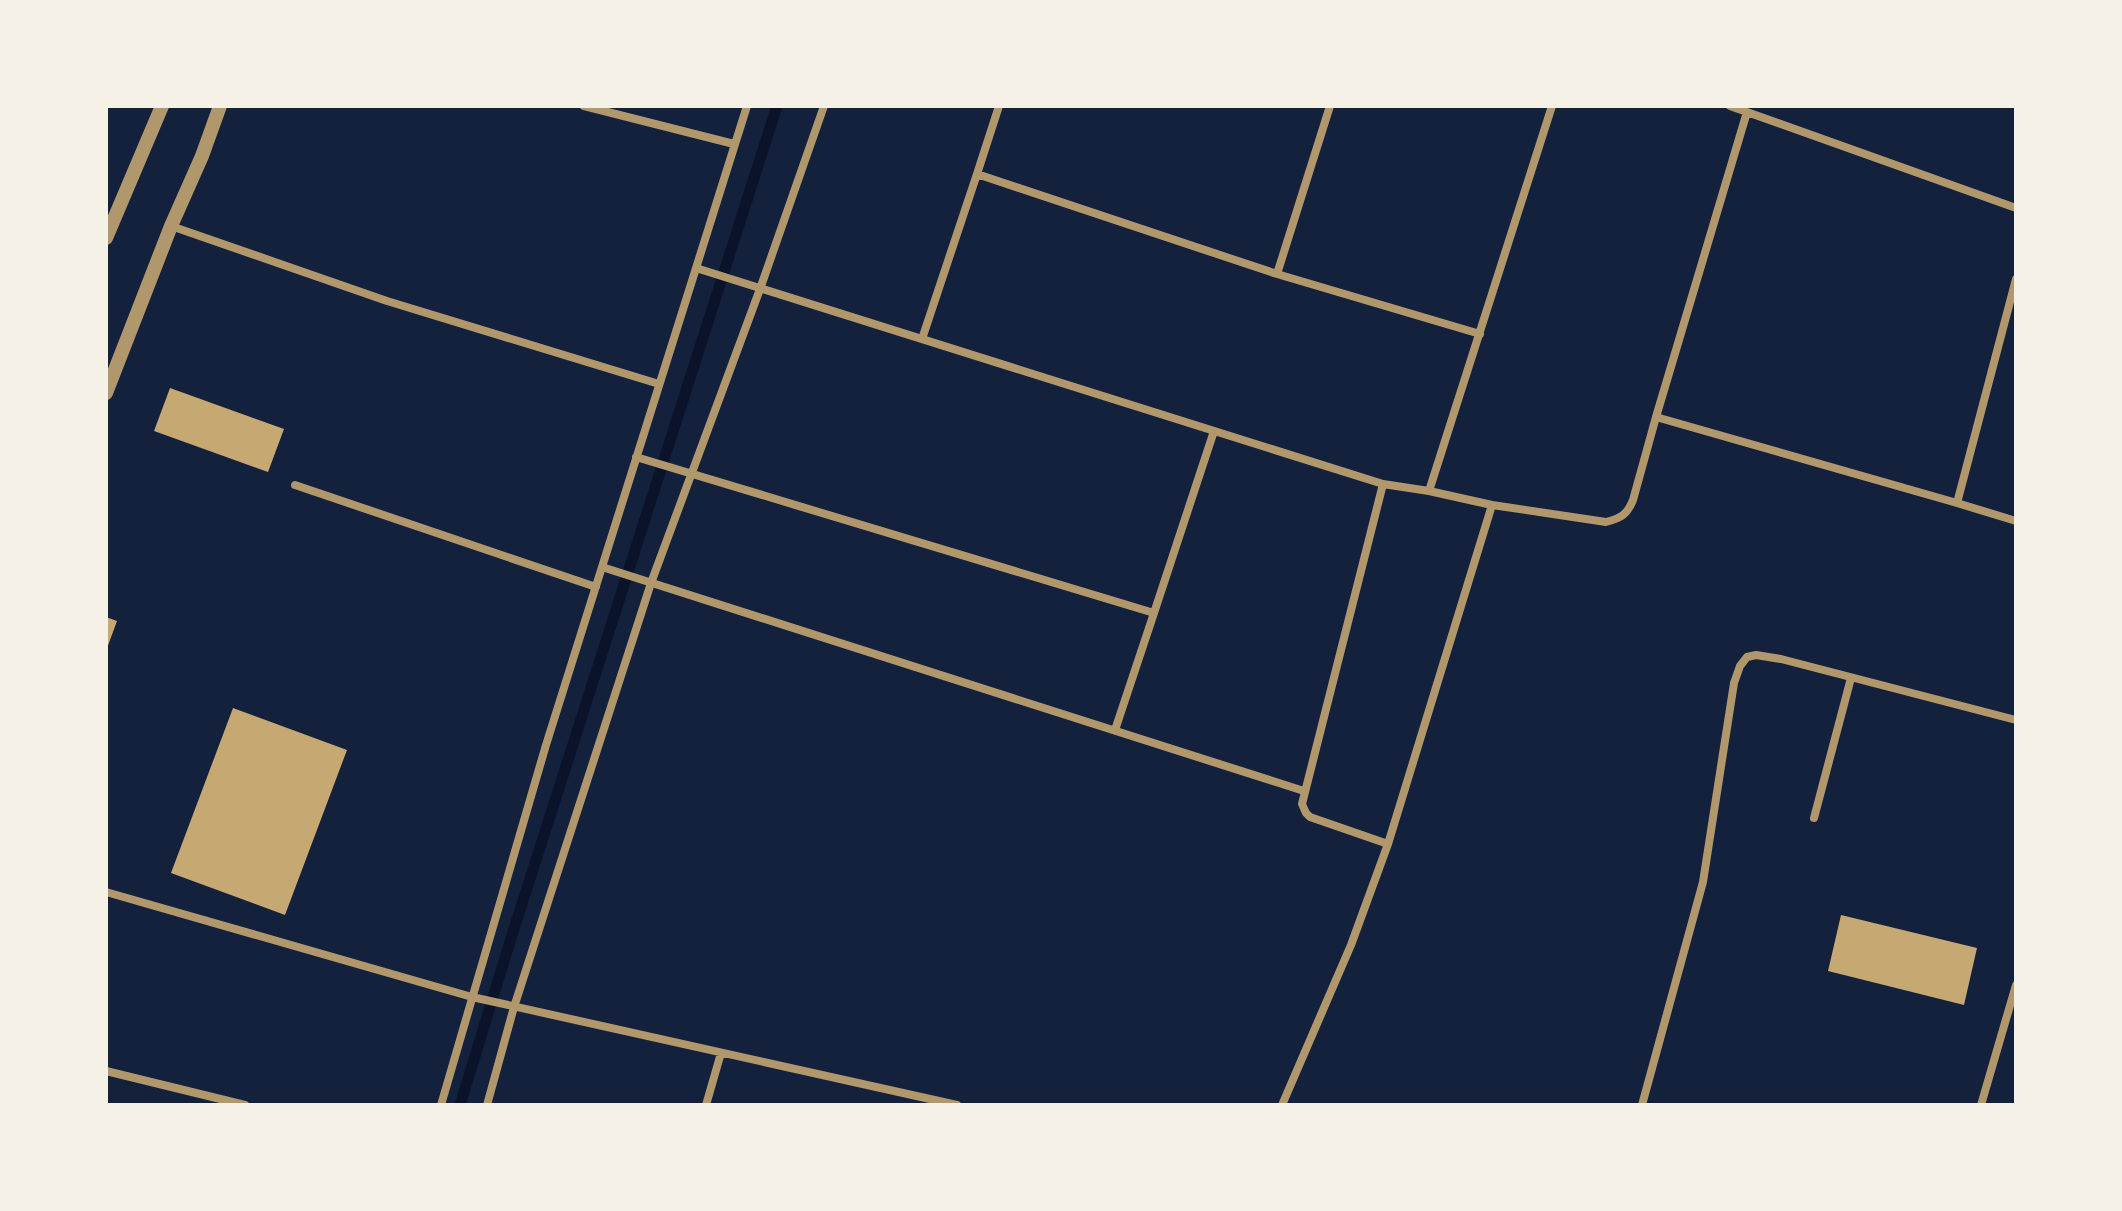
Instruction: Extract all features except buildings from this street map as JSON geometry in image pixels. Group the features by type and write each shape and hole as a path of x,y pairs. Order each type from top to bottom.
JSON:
{"street":[{"path":"106,238 162,106"},
{"path":"106,393 220,106"},
{"path":"584,106 734,144"},
{"path":"441,1105 546,745 747,106"},
{"path":"487,1105 509,1005 651,583 824,106"},
{"path":"922,339 999,106"},
{"path":"1277,274 1330,106"},
{"path":"1429,491 1552,106"},
{"path":"1730,106 2016,208"},
{"path":"696,268 1383,484 1606,522 1628,513 1633,500 1747,112"},
{"path":"977,174 1277,274 1480,334"},
{"path":"171,226 387,301 659,384"},
{"path":"1957,503 2016,279"},
{"path":"1656,417 2016,521"},
{"path":"1115,730 1214,431"},
{"path":"636,457 1154,613"},
{"path":"1383,484 1302,804 1310,817 1388,844"},
{"path":"295,485 596,587"},
{"path":"1282,1105 1351,945 1388,844 1492,505"},
{"path":"602,567 1304,791"},
{"path":"1642,1105 1703,882 1734,683 1747,657 1756,655 1781,659 2016,720"},
{"path":"1814,818 1851,678"},
{"path":"106,892 472,997 957,1105"},
{"path":"1981,1105 2016,985"},
{"path":"706,1105 721,1053"},
{"path":"106,1071 245,1105"}],"waterway":[{"path":"460,1105 777,106"}]}
